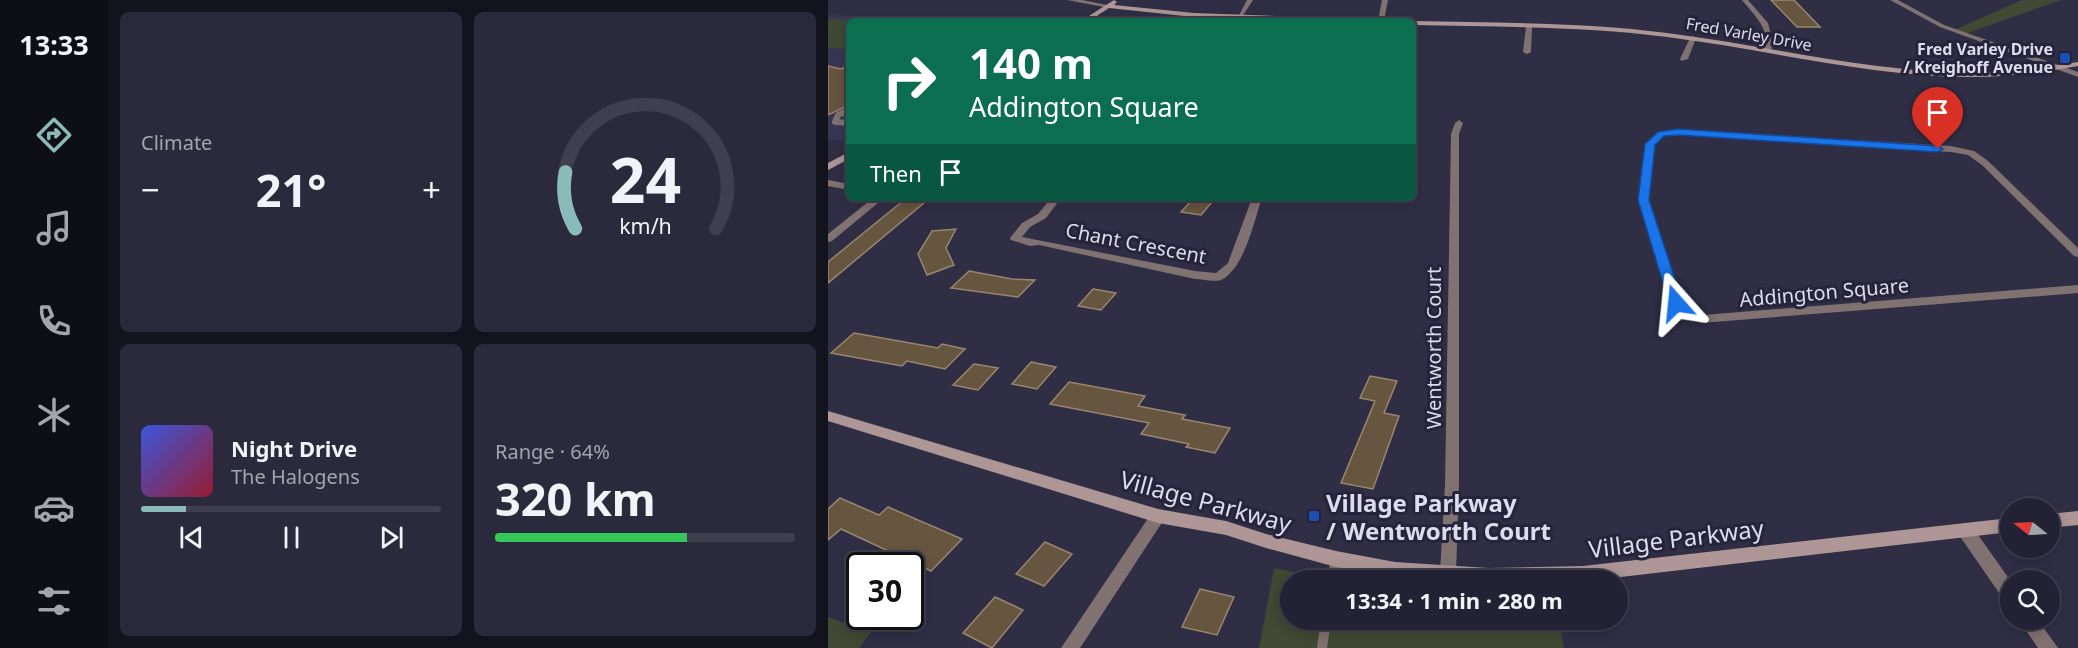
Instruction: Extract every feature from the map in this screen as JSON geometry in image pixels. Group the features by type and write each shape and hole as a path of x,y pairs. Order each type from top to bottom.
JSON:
{"street":[{"path":"1070,0 1175,13 1288,18"},
{"path":"1089,18 1117,0"},
{"path":"1240,16 1250,0"},
{"path":"1382,18 1385,0"},
{"path":"1745,0 1768,29 1770,44 1767,50"},
{"path":"1893,0 1942,26 2078,75"},
{"name":"Fred Varley Drive","path":"1416,23 1616,30 1693,38 1859,67 1939,75 2015,74 2078,64"},
{"path":"1527,52 1529,27"},
{"path":"1684,59 1693,38"},
{"name":"Wentworth Court","path":"1448,570 1452,485 1455,134 1459,123"},
{"name":"Addington Square","path":"2078,254 1985,163 1971,153 1951,149 1678,132 1661,134 1650,144 1643,200 1649,222 1658,239 1676,303 1691,315 1701,319 2078,289"},
{"path":"828,167 846,157"},
{"path":"828,183 846,186"},
{"path":"828,239 875,201"},
{"name":"Chant Crescent","path":"1054,201 1042,216 1026,225 1015,238 1030,243 1039,242 1195,275 1219,277 1233,264 1256,201"},
{"name":"Village Parkway","path":"828,416 1158,516 1226,528 1336,559 1395,570"},
{"path":"1070,648 1158,516"},
{"path":"2060,520 2078,518"},
{"name":"Village Parkway","path":"1618,570 2000,526"},
{"path":"1965,530 2000,580"},
{"path":"2036,630 2049,648"}],"lane":[{"path":"831,122 846,112"},
{"path":"831,122 846,123"},
{"path":"1334,570 1336,559"},
{"path":"1322,648 1325,630"}],"shaded area":[{"path":"828,15 943,18 846,18 846,141 828,140"}],"green space":[{"path":"2022,0 2061,0 1965,34 1954,30"},
{"path":"828,19 846,19 846,49 828,48"},
{"path":"1274,568 1283,570 1280,570 1280,630 1561,630 1564,648 1259,648"},
{"path":"828,617 846,623 846,630 871,632 859,648 828,648"}],"building":[{"path":"1771,0 1794,0 1820,27 1797,27"},
{"path":"828,66 841,69 846,66 846,106 828,115"},
{"path":"903,201 925,202 828,283 828,262"},
{"path":"1191,201 1212,202 1201,215 1181,212"},
{"path":"956,229 946,248 954,265 927,275 918,254 932,231"},
{"path":"969,271 1012,279 1035,280 1018,297 951,288"},
{"path":"1093,289 1116,293 1101,310 1078,306"},
{"path":"854,333 938,348 942,344 965,349 945,369 907,361 902,366 831,353"},
{"path":"1031,362 1056,367 1037,389 1012,384"},
{"path":"974,364 998,368 978,390 953,385"},
{"path":"1370,376 1397,381 1384,413 1399,416 1373,489 1341,483 1375,401 1360,398"},
{"path":"1069,382 1145,396 1138,406 1185,415 1182,419 1230,428 1215,453 1186,447 1189,444 1141,434 1149,423 1050,404"},
{"path":"840,498 879,515 888,507 962,539 931,571 924,568 924,552 890,552 841,529 828,540 828,509"},
{"path":"1045,542 1072,554 1044,586 1016,574"},
{"path":"1200,589 1234,597 1217,635 1182,627"},
{"path":"995,597 1023,610 992,648 963,633"}],"place":[{"name":"Fred Varley Drive / Kreighoff Avenue","path":"2065,58"},
{"name":"Village Parkway / Wentworth Court","path":"1314,516"}],"route":[{"path":"1676,303 1664,267 1658,239 1649,222 1643,200 1650,144 1654,138 1667,132 1678,132 1938,149"}]}
